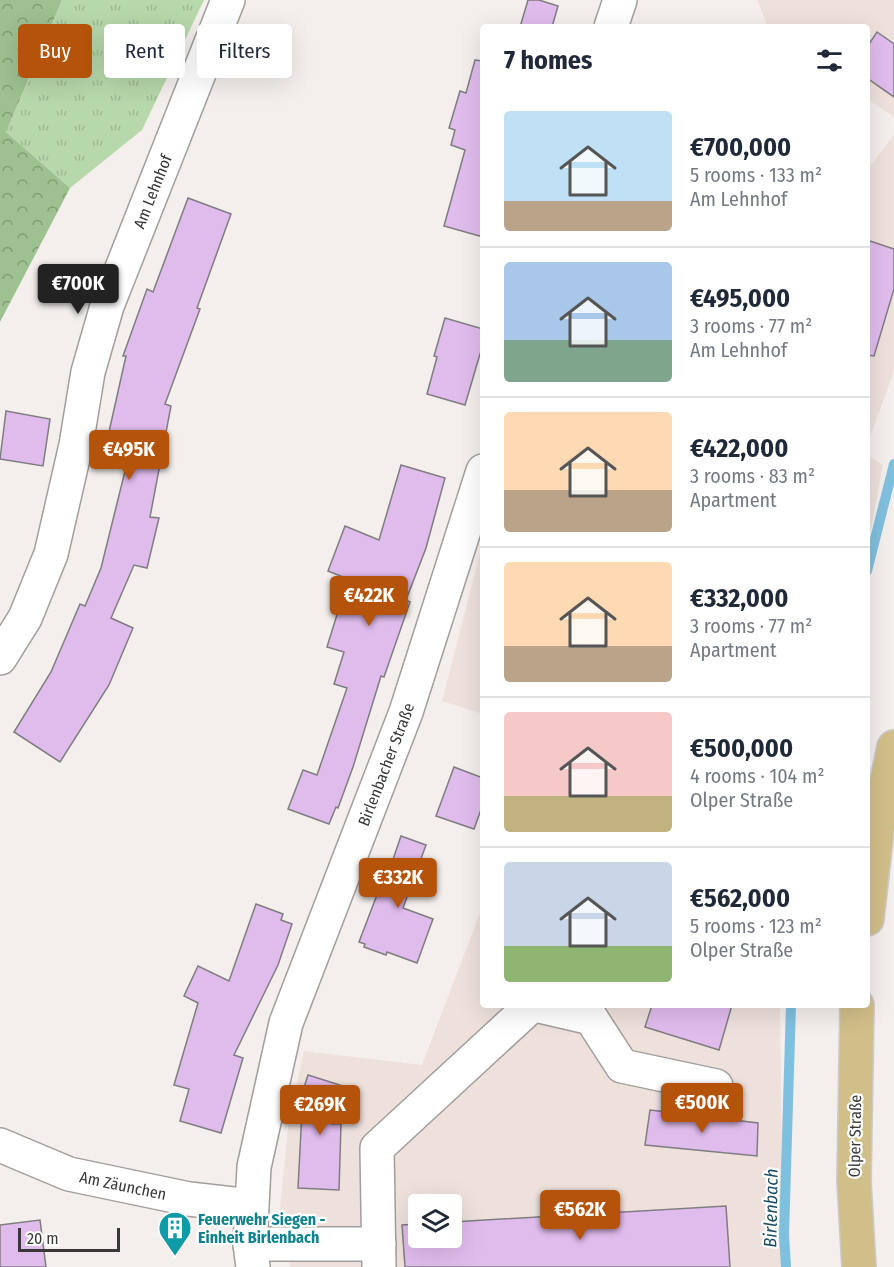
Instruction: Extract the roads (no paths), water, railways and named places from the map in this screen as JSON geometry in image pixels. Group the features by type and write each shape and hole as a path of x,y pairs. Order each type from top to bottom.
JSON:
{"main road":[{"path":"870,892 877,829 894,747"},
{"name":"Olper Straße","path":"857,1008 854,1182 859,1267"}],"street":[{"name":"Am Lehnhof","path":"0,658 25,618 51,554 75,445 88,372 107,306 228,0"},
{"path":"612,24 620,0"},
{"name":"Birlenbacher Straße","path":"252,1255 251,1206 254,1167 286,1023 406,712 480,480"},
{"path":"252,1255 379,1255 378,1148 530,1008"},
{"path":"546,1008 591,1018 622,1066 717,1086"},
{"name":"Am Zäunchen","path":"0,1145 69,1174 189,1199 251,1206"}],"waterway":[{"name":"Birlenbach","path":"870,559 894,464"},
{"name":"Birlenbach","path":"786,1267 784,1235 791,1008"}],"place":[{"name":"Feuerwehr Siegen - Einheit Birlenbach","path":"175,1257"}]}
